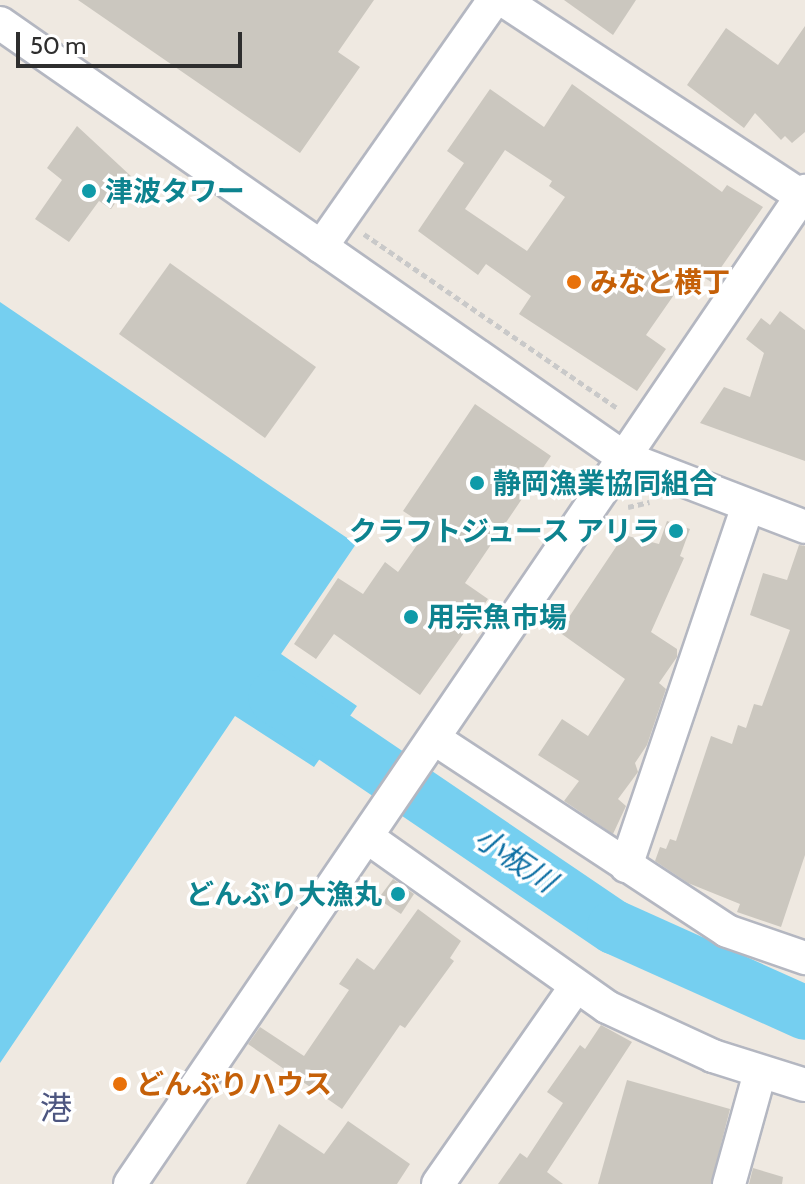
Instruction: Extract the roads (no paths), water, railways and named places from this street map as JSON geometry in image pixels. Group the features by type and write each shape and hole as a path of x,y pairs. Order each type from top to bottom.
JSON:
{"street":[{"path":"321,247 494,0"},
{"path":"130,1184 803,193 503,0"},
{"path":"0,23 623,457 805,527"},
{"path":"626,866 748,506"},
{"path":"433,742 727,931 803,950"},
{"path":"370,833 576,986 659,1034 760,1072 805,1085"},
{"path":"438,1184 576,986"},
{"path":"729,1184 760,1072"}],"water":[{"path":"0,302 356,544 281,654 357,706 314,767 235,716 0,1063"}],"waterway":[{"name":"小板川","path":"275,697 614,927 805,1013"}],"place":[{"name":"津波タワー","path":"89,191"},
{"name":"みなと横丁","path":"574,282"},
{"name":"静岡漁業協同組合","path":"477,483"},
{"name":"クラフトジュース アリラ","path":"676,531"},
{"name":"用宗魚市場","path":"411,617"},
{"name":"どんぶり大漁丸","path":"398,894"},
{"name":"どんぶりハウス","path":"120,1084"}],"district":[{"name":"港","path":"56,1108"}]}
